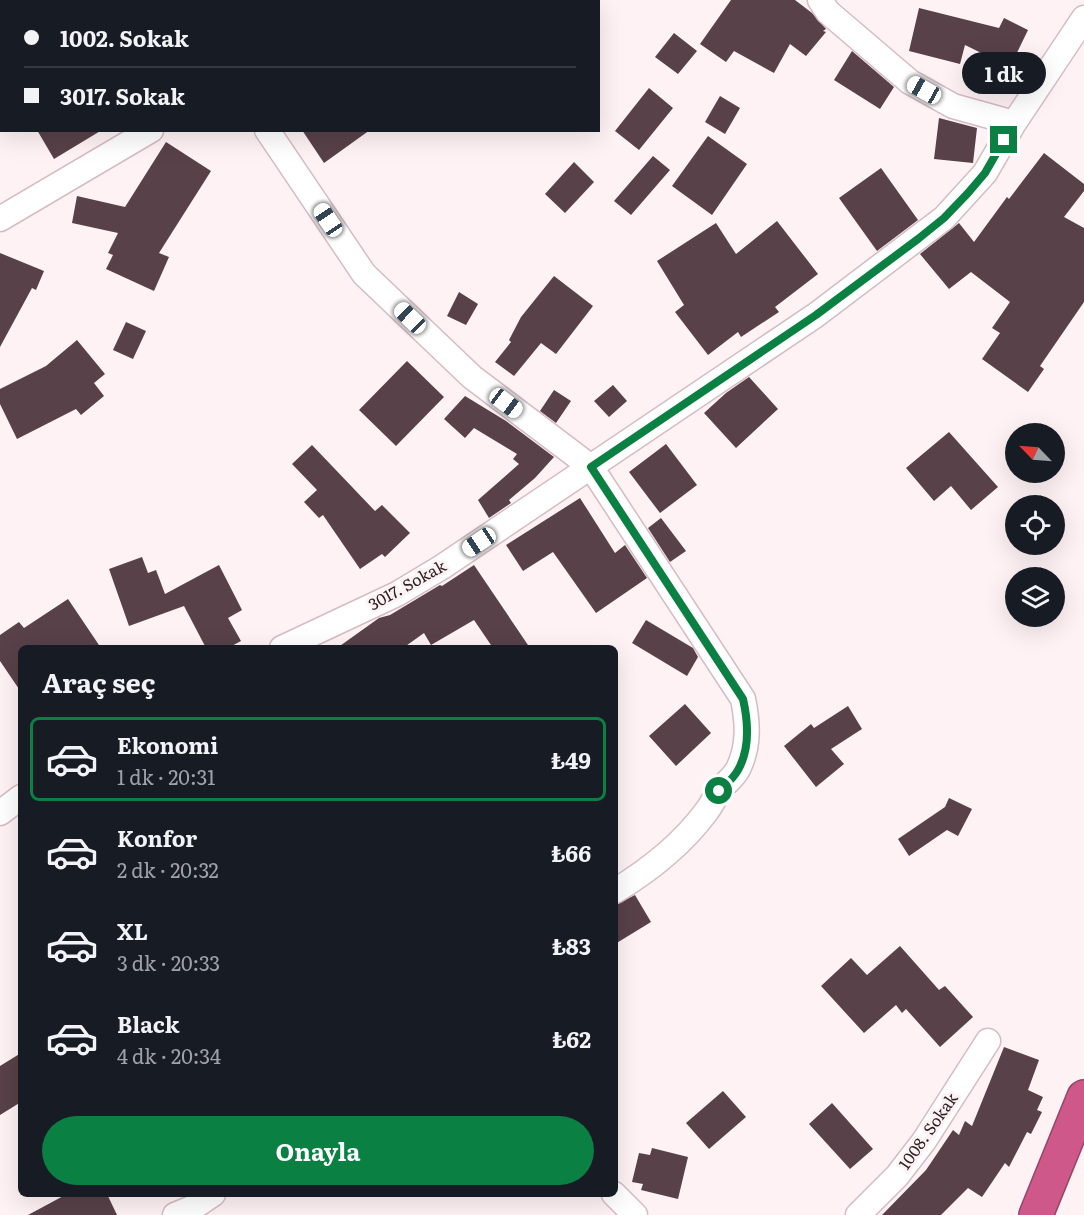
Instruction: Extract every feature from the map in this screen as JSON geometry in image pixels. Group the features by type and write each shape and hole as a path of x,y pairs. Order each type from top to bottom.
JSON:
{"highway":[{"path":"1036,1215 1084,1097"}],"street":[{"path":"820,0 828,12 910,82 953,106 1014,123"},
{"name":"3017. Sokak","path":"288,645 397,594 415,583 816,315 944,218 985,173 1014,123 1084,18"},
{"path":"0,219 148,132"},
{"path":"268,132 364,274 472,377 591,467 743,699 747,718 747,740 739,769 719,791 691,830 660,859 618,889"},
{"path":"0,813 18,799"},
{"name":"1008. Sokak","path":"858,1215 897,1176 924,1141 988,1041"},
{"path":"175,1215 194,1207 209,1197"},
{"path":"617,1197 635,1215"}],"building":[{"path":"731,0 795,0 812,13 826,29 823,31 826,32 806,56 790,44 774,73 734,51 726,62 700,44"},
{"path":"919,8 999,28 1004,18 1028,30 1010,67 965,45 960,64 909,51"},
{"path":"674,33 697,51 678,74 655,57"},
{"path":"852,51 894,87 880,109 834,80"},
{"path":"649,88 673,108 639,150 615,131"},
{"path":"720,96 740,108 725,134 705,122"},
{"path":"939,118 977,128 973,163 934,159"},
{"path":"38,132 99,132 54,159"},
{"path":"303,132 367,132 324,163"},
{"path":"708,136 747,164 712,215 672,186"},
{"path":"166,142 211,171 159,253 169,257 154,291 106,269 113,255 108,253 118,233 72,223 77,196 125,207"},
{"path":"1044,153 1084,184 1084,191 1064,217 1084,228 1084,302 1040,366 1044,369 1028,392 982,359 1000,333 992,328 1010,302 971,272 949,289 920,254 959,223 974,242 1007,197 1009,199"},
{"path":"653,156 670,170 631,215 614,201"},
{"path":"574,162 594,182 565,213 545,194"},
{"path":"881,168 918,220 877,251 839,198"},
{"path":"777,221 818,274 775,307 779,312 741,337 738,332 708,355 675,312 684,305 657,261 716,223 736,254"},
{"path":"0,253 44,271 36,290 32,288 0,347"},
{"path":"554,276 593,306 556,354 541,343 514,376 495,362 511,342 509,340 521,317"},
{"path":"459,292 478,304 466,325 447,316"},
{"path":"126,322 146,331 133,359 113,350"},
{"path":"77,340 105,374 94,383 104,396 81,415 76,409 17,439 0,404 0,389 46,366"},
{"path":"407,361 444,397 396,446 359,410"},
{"path":"749,377 778,409 736,448 704,413 726,393"},
{"path":"613,385 627,401 609,417 594,401"},
{"path":"554,390 571,401 556,423 540,411"},
{"path":"465,396 506,421 554,457 535,478 509,500 511,503 489,518 478,500 519,464 513,459 517,454 474,428 465,438 444,419"},
{"path":"949,432 998,487 971,510 951,486 934,501 906,468"},
{"path":"666,444 697,485 660,513 629,472"},
{"path":"312,445 375,511 382,505 410,533 385,557 382,554 360,569 323,515 319,518 304,502 317,490 292,464"},
{"path":"580,498 615,553 625,545 647,578 596,613 553,552 523,571 506,545"},
{"path":"661,518 686,551 670,562 648,528"},
{"path":"142,557 148,573 156,570 165,594 219,565 242,610 228,618 241,641 234,645 204,645 184,606 129,626 109,569"},
{"path":"474,565 528,645 491,645 474,620 431,645 424,633 407,645 341,645 379,618 390,615 440,585 442,586"},
{"path":"68,599 99,645 18,645 18,688 0,661 0,635 19,622 24,628"},
{"path":"646,620 693,648 698,657 687,676 632,643"},
{"path":"685,704 711,733 676,766 649,736"},
{"path":"848,706 862,729 831,749 844,764 816,787 784,746 811,724 814,728"},
{"path":"949,798 972,809 958,836 947,830 909,856 898,839 945,807"},
{"path":"635,895 651,922 618,942 618,904"},
{"path":"900,946 939,990 945,986 973,1017 940,1047 906,1009 902,1013 896,1005 864,1033 821,986 851,958 867,975"},
{"path":"1004,1047 1039,1060 1028,1090 1043,1097 1037,1110 1042,1112 1031,1134 1027,1132 1009,1167 1005,1163 982,1197 968,1188 941,1215 882,1215 926,1170 953,1130 959,1135 965,1121 972,1126"},
{"path":"18,1055 18,1104 0,1115 0,1066"},
{"path":"723,1091 746,1117 709,1149 686,1123"},
{"path":"832,1103 873,1149 850,1169 809,1124"},
{"path":"652,1148 688,1157 678,1199 641,1190 643,1184 632,1182 639,1153 650,1155"},
{"path":"61,1197 108,1197 117,1215 28,1215"}],"route":[{"path":"719,791 739,769 747,740 747,718 743,699 591,467 816,315 918,239 944,218 968,193 985,173 1004,140"}]}
